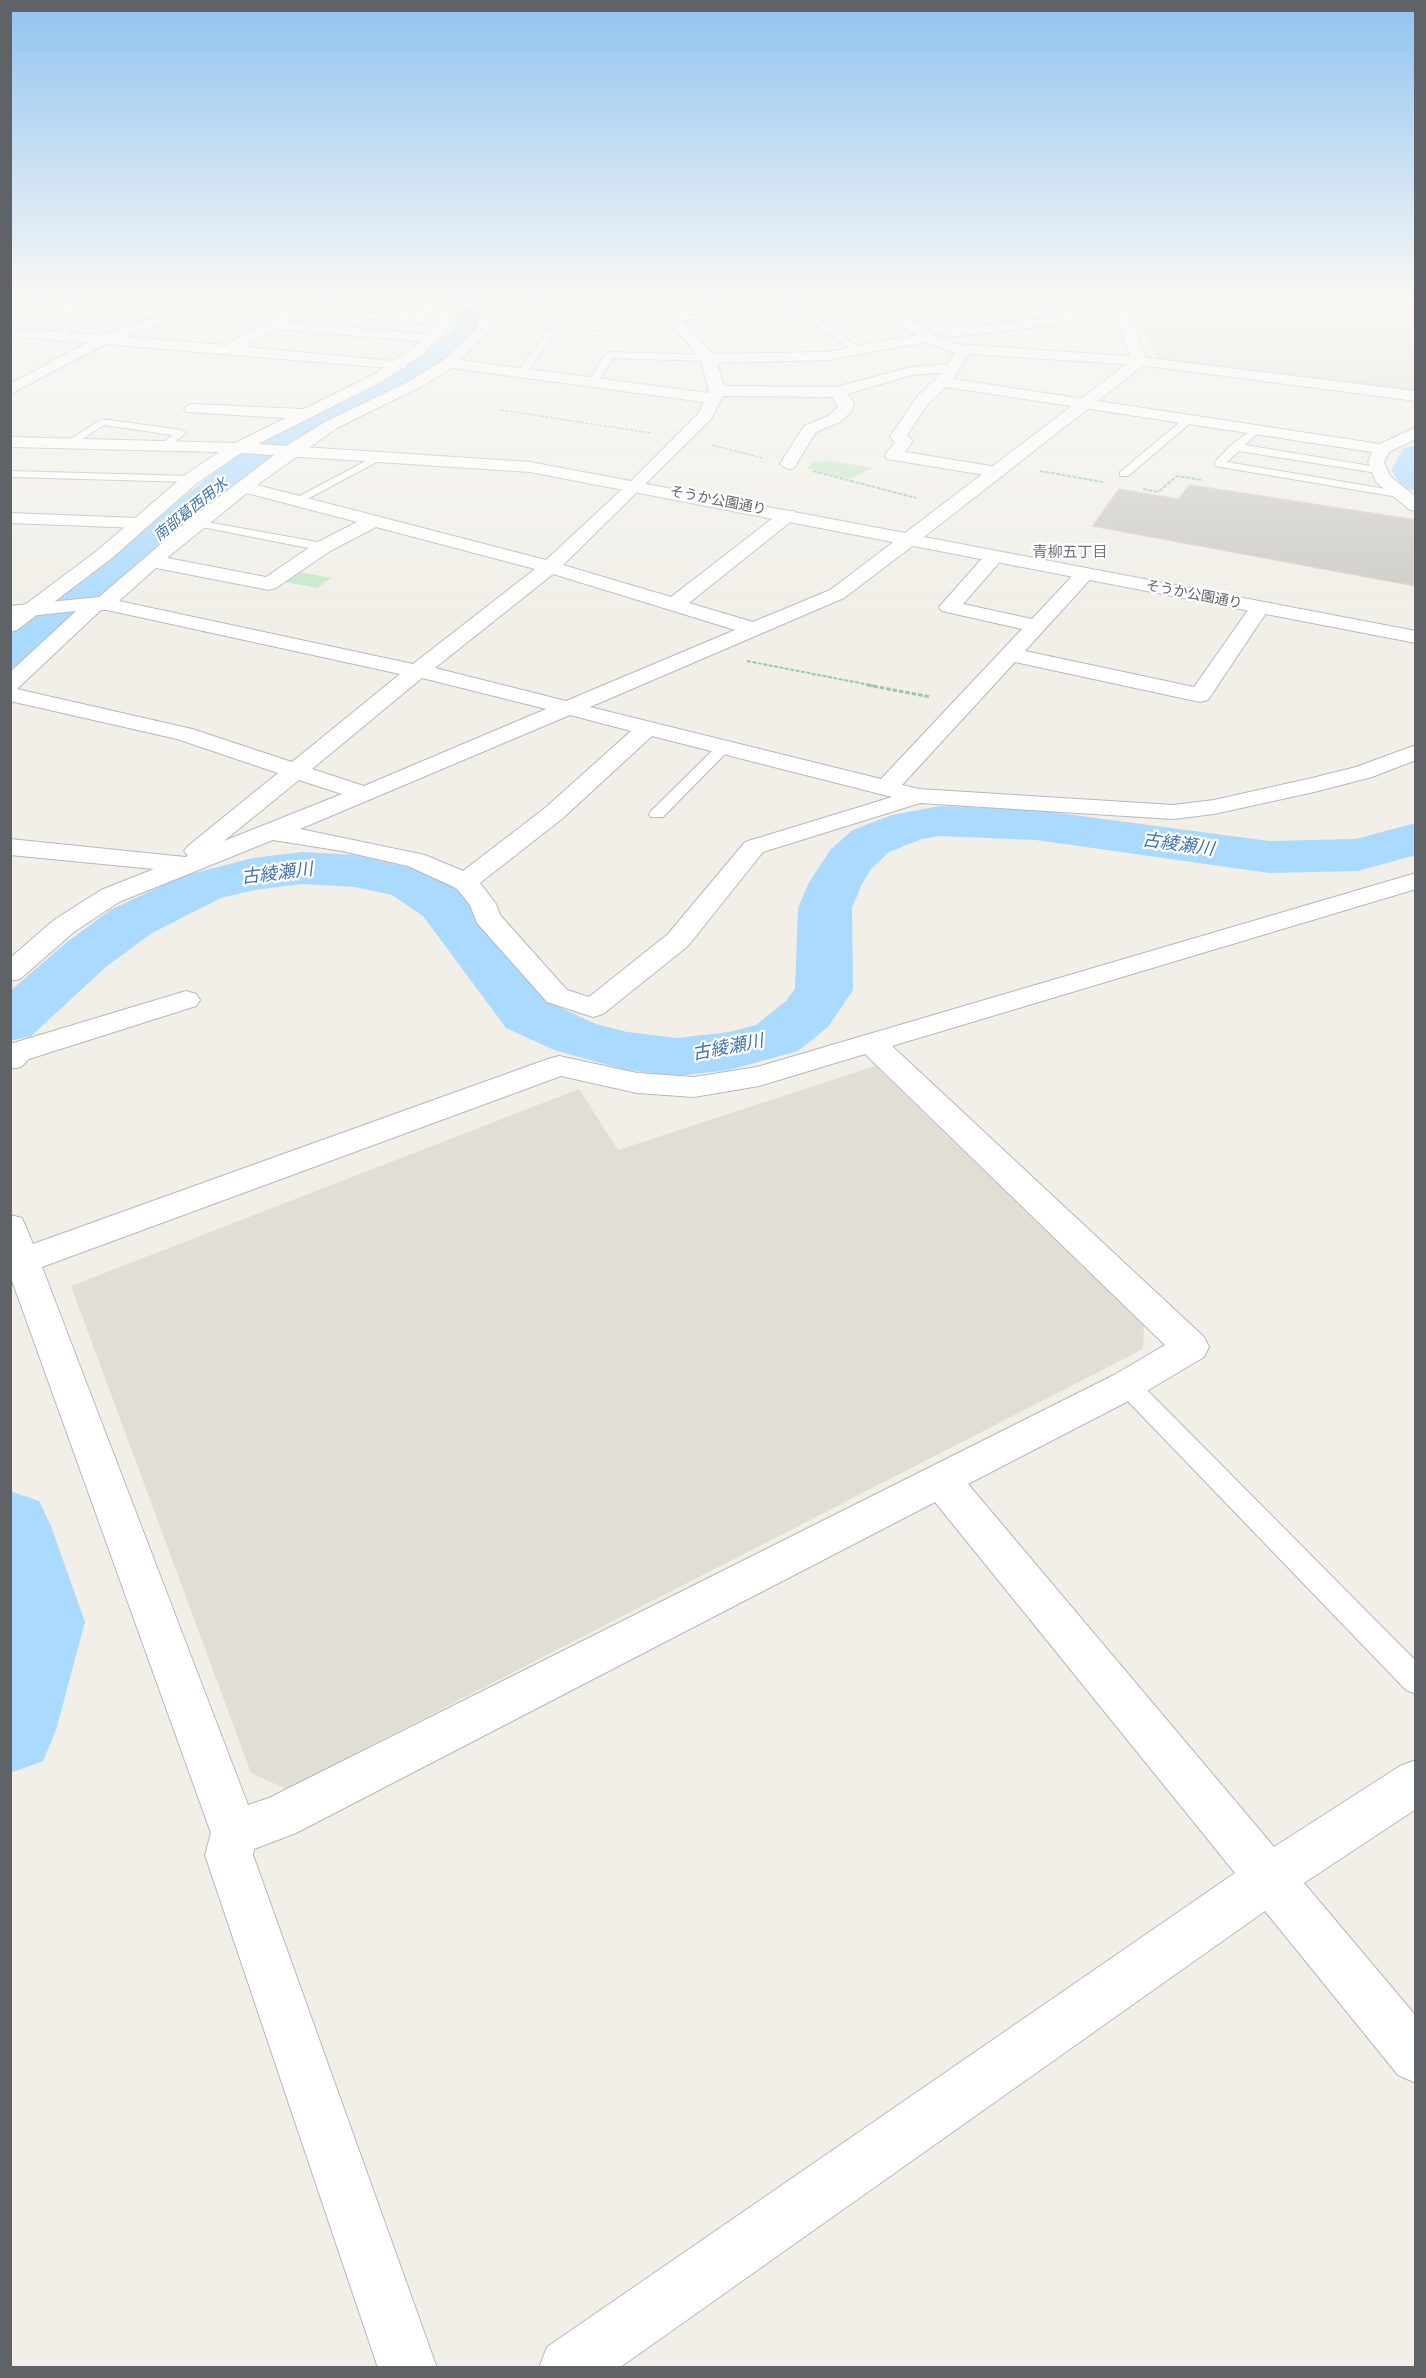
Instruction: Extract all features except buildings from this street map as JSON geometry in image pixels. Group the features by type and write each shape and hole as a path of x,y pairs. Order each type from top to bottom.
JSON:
{"street":[{"path":"10,626 37,608 105,554 191,479 315,408"},
{"path":"10,684 100,603 287,450 363,408"},
{"path":"10,847 172,870 550,567 685,438 707,408"},
{"path":"792,461 810,429 834,419 846,408"},
{"path":"917,408 898,437 905,441 893,455 997,472"},
{"path":"10,973 64,926 110,896 366,794 837,594 1083,408"},
{"path":"1113,408 1382,449 1416,432"},
{"path":"192,409 303,414"},
{"name":"そうか公園通り","path":"10,442 287,450 530,466 638,485 907,541 1416,636"},
{"path":"1382,449 1376,462 1377,470 1398,494 1416,506"},
{"path":"242,486 371,522 550,567 751,631"},
{"path":"674,605 788,515"},
{"path":"10,518 139,523"},
{"path":"152,561 269,584 323,547 371,522"},
{"path":"994,557 949,607 1036,626"},
{"path":"887,787 1085,574"},
{"path":"10,612 100,603 418,672 571,708 919,796 1173,812 1214,807 1314,785 1364,772 1416,752"},
{"path":"1009,654 1200,695 1260,607"},
{"path":"10,694 184,734 366,794"},
{"path":"465,882 554,813 648,728"},
{"path":"272,832 342,843 416,860 465,882 483,904 487,917 557,996 593,1008 678,940 754,847 919,796"},
{"path":"408,2367 229,1855 235,1833 17,1244 559,1066 637,1083 694,1087 759,1076 1414,882"},
{"path":"10,1060 18,1052 186,1000"},
{"path":"235,1833 279,1817 1127,1385 1191,1347 871,1042"},
{"path":"941,1480 1416,2057"},
{"path":"568,2367 1268,1880 1416,1782"}],"lane":[{"path":"1124,474 1189,420"},
{"path":"68,444 102,422 181,433 164,447"},
{"path":"1256,430 1219,464 1398,494"},
{"path":"1235,447 1377,470"},
{"path":"296,501 383,456"},
{"path":"11,474 191,479"},
{"path":"196,523 323,547"},
{"path":"657,814 724,747"},
{"path":"1127,1385 1416,1681"}],"path":[{"path":"501,410 685,438 792,461 952,507"},
{"path":"1036,470 1110,483"},
{"path":"1139,488 1158,492 1177,477 1211,482"},
{"path":"751,631 761,637 748,650 745,661 964,703"}],"shaded area":[{"path":"875,1066 1144,1326 1143,1349 286,1789 251,1773 71,1286 579,1089 618,1150"}],"green space":[{"path":"815,460 872,468 849,479 807,468"},
{"path":"295,571 331,578 317,588 280,581"}],"waterway":[{"name":"南部葛西用水","path":"10,655 287,432 344,408"},
{"name":"古綾瀬川","path":"1416,455 1408,470 1416,480"},
{"name":"古綾瀬川","path":"10,1023 87,954 132,921 202,887 253,874 302,868 355,871 410,883 442,904 527,1015 575,1037 626,1051 677,1057 729,1051 777,1038 807,1014 824,990 825,908 835,884 850,860 871,841 910,826 940,821 1036,825 1269,857 1358,855 1416,838"},
{"name":"古綾瀬川","path":"10,1526 41,1622 10,1730"}],"district":[{"name":"青柳五丁目","path":"1070,553"}]}
